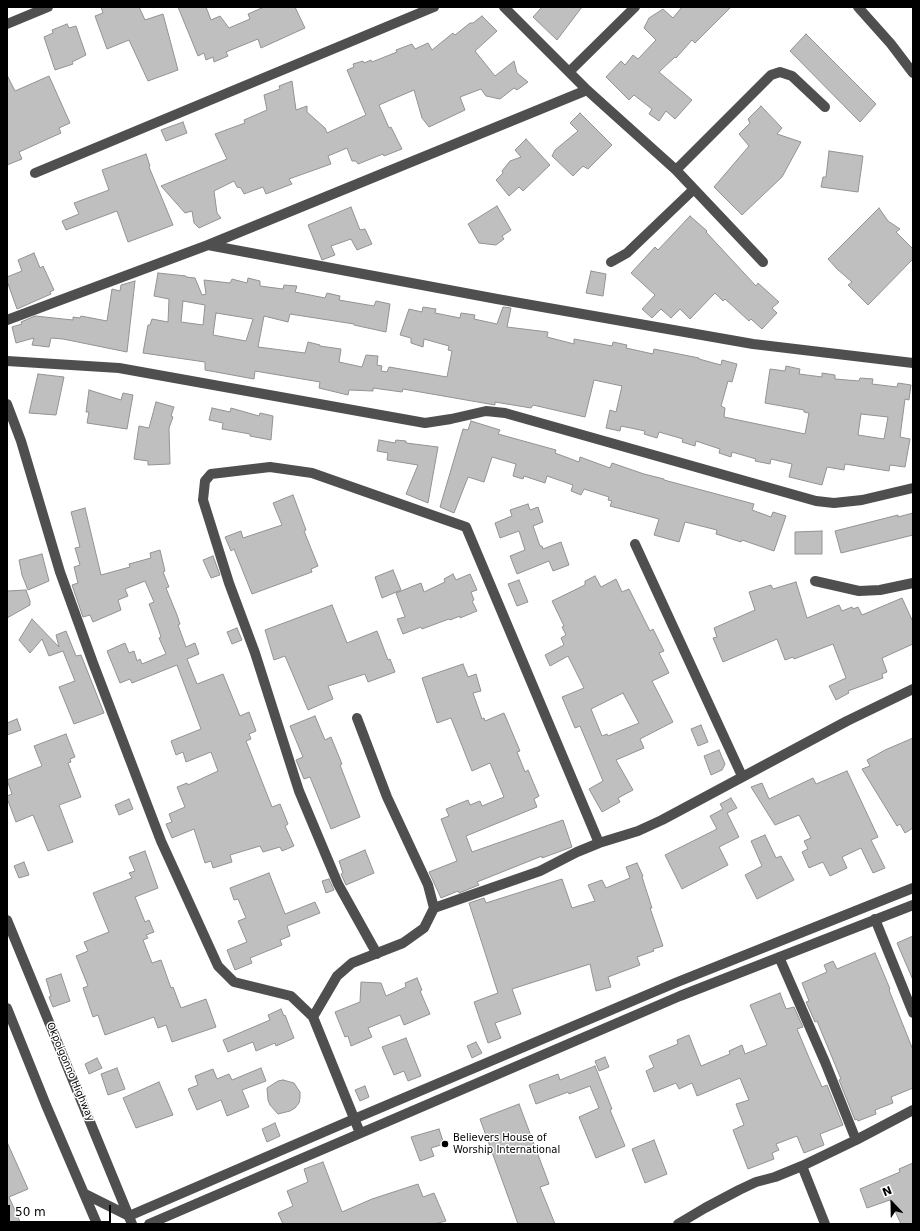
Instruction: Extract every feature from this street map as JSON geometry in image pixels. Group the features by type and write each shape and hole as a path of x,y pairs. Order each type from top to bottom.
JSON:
{"street":[{"path":"7,24 48,7"},
{"path":"35,173 434,7"},
{"path":"504,7 587,90 676,170 763,262"},
{"path":"569,72 635,7"},
{"path":"858,7 891,44 913,73"},
{"path":"676,170 771,75 780,72 792,76 825,107"},
{"path":"7,320 208,245 587,90"},
{"path":"611,262 627,253 694,189"},
{"path":"208,245 496,299 745,343 913,363"},
{"path":"7,362 118,368 425,423 486,411 505,413 816,501 834,503 862,500 913,488"},
{"path":"7,404 21,441 60,572 93,663 161,842 218,966 234,982 291,996 313,1017 360,1133"},
{"path":"377,954 338,884 299,791 255,653 229,583 202,500 205,481 211,474 270,467 312,473 466,527 599,843"},
{"path":"635,544 742,776"},
{"path":"815,581 859,591 880,590 913,583"},
{"path":"434,908 540,871 577,852 599,843 638,831 662,820 847,721 913,689"},
{"path":"313,1017 337,976 352,963 403,944 424,928 434,908 428,885 387,797 357,718"},
{"path":"85,1194 130,1220 354,1118 668,986 913,888"},
{"path":"149,1224 680,996 913,905"},
{"path":"875,919 913,1013"},
{"name":"Okpoigonno Highway","path":"7,920 130,1220"},
{"path":"779,957 825,1062 856,1140"},
{"path":"7,1008 46,1105 97,1224"},
{"path":"678,1224 739,1190 756,1182 775,1177 802,1166 913,1110"},
{"path":"802,1166 825,1224"}],"building":[{"path":"101,7 139,7 145,20 163,14 178,70 148,81 129,40 107,49 95,16 103,13"},
{"path":"178,7 206,7 211,20 220,16 229,28 250,19 248,14 264,7 295,7 305,28 261,48 258,39 226,52 228,56 214,62 213,57 206,60 204,53 198,56"},
{"path":"542,7 582,7 557,40 533,17"},
{"path":"682,7 731,7 695,43 692,40 676,58 675,57 659,72 692,100 675,119 666,111 659,121 649,114 652,109 634,95 629,100 606,77 621,61 625,65 633,55 638,59 656,40 644,28 649,18 663,9 673,18"},
{"path":"482,16 497,31 475,51 495,76 514,61 517,73 528,82 517,90 514,88 500,99 486,96 481,89 460,97 465,110 429,127 422,118 414,90 379,105 389,128 391,127 402,149 384,156 383,154 358,164 356,161 352,161 347,148 328,156 331,164 289,179 292,184 266,194 263,187 244,194 241,188 237,187 234,181 214,191 217,213 221,218 199,228 194,223 192,211 185,213 161,186 227,159 215,134 245,123 244,120 267,110 264,95 280,89 279,86 292,81 296,110 307,106 307,112 325,128 327,133 366,115 347,70 354,67 353,64 363,61 364,63 371,60 372,62 412,44 415,49 428,43 432,50 453,33 455,35"},
{"path":"67,24 69,28 76,26 86,55 72,62 73,64 55,70 44,37 53,33 52,30"},
{"path":"806,34 876,104 860,122 790,51"},
{"path":"7,75 15,91 49,76 70,123 59,128 61,133 19,152 22,159 7,165"},
{"path":"761,106 782,128 777,134 801,142 782,177 742,215 714,187 749,146 739,134 750,123 748,119"},
{"path":"580,113 612,145 588,169 583,166 573,176 552,156 555,150 578,131 570,123"},
{"path":"183,122 187,133 166,141 161,130"},
{"path":"526,139 550,165 523,191 519,187 509,196 496,180 503,173 502,171 510,161 521,157 515,150"},
{"path":"829,151 863,156 858,192 821,187 823,177 826,177"},
{"path":"146,154 149,167 173,225 128,242 117,211 66,230 62,221 79,214 74,203 109,190 102,170"},
{"path":"497,206 511,230 502,236 504,239 496,245 479,243 468,224"},
{"path":"351,207 360,230 365,229 372,244 357,250 351,239 331,246 335,255 322,260 308,225"},
{"path":"879,208 888,221 900,229 896,232 913,249 913,259 868,305 848,285 852,282 828,259"},
{"path":"690,216 707,231 706,232 756,286 758,283 779,302 772,308 777,313 762,329 751,319 749,321 725,299 723,301 715,293 690,319 680,309 671,318 661,309 652,318 642,309 655,295 631,273 655,247 658,250"},
{"path":"34,253 40,268 43,266 54,290 50,292 51,294 17,309 7,277 22,271 18,260"},
{"path":"591,271 606,274 603,296 586,293"},
{"path":"158,273 195,278 202,295 206,294 204,280 230,283 232,279 247,283 248,278 260,281 260,286 283,289 284,285 297,286 295,292 325,298 327,293 340,296 339,300 374,306 376,301 390,304 386,332 354,324 290,314 288,322 264,316 258,347 305,353 308,342 320,346 341,349 339,362 362,367 366,355 378,356 377,365 382,366 381,371 387,372 389,367 447,377 452,351 448,350 449,346 424,339 423,347 411,343 411,338 400,335 409,309 422,312 423,307 436,309 435,313 460,318 461,313 475,315 474,319 497,324 503,307 511,308 507,327 548,332 547,337 574,344 574,339 612,346 613,342 627,345 626,348 653,354 654,349 699,358 721,365 722,360 737,364 732,382 728,381 721,406 725,408 724,417 805,434 809,413 804,412 804,410 765,403 770,369 785,371 786,366 800,369 799,374 822,377 822,373 835,375 835,379 859,381 860,378 873,379 872,384 897,387 898,383 911,385 909,400 905,399 900,437 910,439 905,467 890,465 889,471 845,464 844,470 827,467 822,485 789,477 792,464 771,459 770,464 755,461 756,459 732,452 731,457 719,453 720,449 696,441 695,446 682,442 683,439 659,432 657,438 644,434 645,431 621,426 620,431 606,428 610,410 616,412 622,386 594,380 585,417 533,405 531,408 495,402 495,405 403,389 402,392 373,388 373,391 349,390 348,395 319,388 320,382 255,371 254,379 205,370 205,362 143,353 148,325 150,325 152,319 168,322 169,299 154,296","holes":["183,301 205,305 203,325 181,322","216,313 253,319 246,341 213,335","861,414 888,417 884,439 858,435"]},
{"path":"135,281 127,352 51,338 49,347 32,345 34,338 16,343 12,327 22,324 21,322 35,316 73,320 73,317 80,318 81,316 107,321 112,289 120,291 121,285"},
{"path":"38,374 64,377 56,415 29,413"},
{"path":"89,390 121,400 123,393 133,395 127,429 87,423 89,412 86,412"},
{"path":"156,402 174,407 171,416 173,417 169,428 170,464 148,465 148,461 134,459 139,426 149,428"},
{"path":"212,408 230,412 231,408 259,416 260,413 273,416 271,440 250,436 250,434 222,429 223,423 209,420"},
{"path":"471,421 500,430 498,434 556,450 555,453 579,462 580,457 610,468 612,463 664,480 754,504 752,510 771,517 773,512 786,516 774,551 742,540 741,542 716,534 717,530 685,522 679,542 654,535 659,519 610,506 612,501 608,500 609,497 584,489 581,495 571,491 573,485 547,476 545,483 524,476 523,479 513,476 516,464 492,457 484,482 468,477 454,513 440,507 463,429 468,430"},
{"path":"379,440 395,443 396,440 406,441 406,443 438,447 428,503 406,494 418,465 387,460 388,453 377,451"},
{"path":"293,495 306,530 304,531 318,566 311,569 312,572 252,594 234,549 231,551 225,537 241,531 243,538 282,525 273,503"},
{"path":"528,504 530,510 538,507 543,522 533,526 540,546 542,546 543,549 561,542 569,565 553,571 549,561 517,574 510,556 525,550 519,531 500,538 495,523 512,516 510,510"},
{"path":"85,508 101,575 130,567 129,564 151,558 150,553 160,550 165,571 163,572 169,587 166,588 177,615 180,624 178,625 186,647 195,643 199,654 187,659 197,684 223,674 240,716 249,712 256,731 249,734 251,739 246,741 272,807 280,804 288,824 285,826 294,846 282,851 280,847 263,852 260,846 230,855 232,862 213,868 211,861 205,863 194,829 172,838 166,824 172,822 169,814 185,807 177,787 187,783 188,785 218,771 211,752 186,762 183,752 176,755 171,741 201,729 177,665 132,683 130,679 120,683 107,651 125,643 129,653 134,651 137,661 140,659 142,664 166,654 159,638 161,637 149,604 154,602 145,581 125,589 128,596 118,600 121,610 93,622 90,615 83,617 72,585 78,583 74,567 80,565 75,548 80,547 71,512"},
{"path":"913,513 913,535 841,553 835,531 898,515 898,517"},
{"path":"822,531 822,554 795,554 795,532"},
{"path":"42,554 49,581 28,590 22,575 19,560"},
{"path":"213,556 220,575 211,578 203,560"},
{"path":"393,570 401,590 382,598 375,577"},
{"path":"453,574 456,580 470,574 477,590 471,592 474,600 472,601 477,611 460,618 460,616 450,620 449,619 403,634 397,619 405,617 396,593 421,583 424,592 445,582 444,579"},
{"path":"595,576 601,587 616,579 622,592 629,589 650,631 653,629 664,651 659,653 669,673 652,681 673,722 640,739 644,748 616,760 633,790 618,798 620,802 602,812 589,789 603,781 580,726 575,728 562,697 584,688 568,656 550,666 545,655 564,645 561,638 566,635 562,627 564,626 552,601 585,585 585,581","holes":["623,693 639,723 608,736 607,734 602,736 591,709"]},
{"path":"519,580 528,602 517,606 508,584"},
{"path":"796,582 807,618 839,605 842,611 852,607 853,609 858,607 862,615 902,598 913,622 913,644 882,658 887,672 882,674 883,678 848,691 849,693 836,700 829,686 846,678 833,644 794,659 793,657 785,660 777,639 723,662 713,638 717,637 714,628 755,610 749,592 771,585 773,589"},
{"path":"26,590 30,605 7,618 7,591"},
{"path":"332,605 347,643 377,631 388,660 390,659 395,672 368,682 365,674 328,686 333,699 308,710 285,656 274,660 265,630"},
{"path":"32,619 59,647 56,635 66,631 76,656 81,655 104,713 74,724 59,687 75,681 63,651 49,656 42,639 30,653 19,640"},
{"path":"237,628 242,640 232,644 227,632"},
{"path":"463,664 468,677 476,674 481,691 473,693 482,719 484,718 485,721 504,713 520,751 517,752 525,772 528,770 539,796 534,799 537,807 466,836 472,852 563,820 572,847 542,858 542,856 477,882 479,885 441,898 429,872 457,861 441,819 449,816 446,809 468,800 470,805 480,801 482,806 504,797 490,763 472,771 451,718 437,723 422,678"},
{"path":"315,716 325,740 331,737 360,817 331,829 310,777 304,779 296,760 303,757 290,726"},
{"path":"17,719 21,730 7,735 7,723"},
{"path":"701,725 708,742 698,746 691,729"},
{"path":"66,734 75,757 70,759 71,762 68,763 81,797 59,805 73,842 48,851 33,815 16,822 7,798 7,796 12,794 7,780 42,766 34,746"},
{"path":"913,738 913,828 905,833 900,824 897,826 862,769 870,766 867,760 885,750"},
{"path":"719,750 725,764 722,770 711,775 704,756"},
{"path":"847,771 878,837 871,840 885,868 873,873 861,848 842,857 847,868 830,876 823,862 809,868 802,852 808,849 804,841 811,838 799,815 775,825 751,787 762,783 769,799 813,778 816,784"},
{"path":"731,798 737,808 727,813 739,837 719,847 728,865 682,889 665,855 717,829 710,816 723,809 720,804"},
{"path":"129,799 133,809 119,815 115,805"},
{"path":"765,835 776,858 781,856 794,880 757,899 745,875 762,866 751,841"},
{"path":"365,850 374,873 346,885 341,874 343,873 339,861"},
{"path":"145,851 158,888 135,897 145,922 149,920 154,932 146,935 148,938 143,940 152,963 161,960 171,988 173,987 181,1008 206,999 216,1027 172,1042 166,1025 158,1028 154,1017 105,1035 98,1015 93,1017 83,988 88,986 76,956 88,951 84,942 109,932 93,893 132,878 129,873 135,871 129,857"},
{"path":"24,862 29,875 19,878 14,866"},
{"path":"637,863 643,876 642,877 652,908 650,908 663,946 637,957 640,965 608,977 611,987 596,991 590,964 512,989 521,1014 495,1023 501,1038 488,1043 474,1002 498,993 469,903 484,898 486,903 562,879 572,908 595,901 588,885 602,880 606,888 630,878 626,867"},
{"path":"269,873 285,914 315,902 320,913 287,926 290,936 280,940 282,945 250,958 252,963 235,970 227,950 247,942 238,921 246,918 238,899 234,900 230,888"},
{"path":"329,879 334,890 326,893 322,881"},
{"path":"913,936 913,980 897,943"},
{"path":"875,953 913,1050 913,1088 891,1097 893,1103 875,1110 876,1114 858,1121 857,1119 855,1120 839,1080 841,1079 817,1021 815,1022 806,1002 809,1001 802,983 827,972 824,965 833,961 837,969"},
{"path":"61,974 70,1001 53,1007 49,997 51,996 46,979"},
{"path":"417,978 422,990 420,991 430,1014 404,1025 400,1015 368,1028 372,1037 351,1046 348,1036 345,1037 335,1012 360,1002 361,982 381,983 386,996 406,987 405,983"},
{"path":"780,993 786,1009 794,1007 803,1027 797,1029 822,1087 827,1085 843,1125 820,1134 824,1145 804,1153 797,1136 776,1144 779,1150 772,1153 774,1159 748,1169 733,1130 744,1125 736,1104 749,1100 740,1078 697,1096 692,1083 679,1089 676,1083 654,1092 646,1071 654,1067 649,1056 678,1044 677,1040 689,1035 701,1066 730,1054 729,1051 742,1045 745,1054 767,1045 750,1005"},
{"path":"281,1009 294,1038 276,1046 275,1043 256,1051 253,1042 228,1052 223,1040 270,1020 268,1015"},
{"path":"406,1038 421,1076 408,1081 404,1071 394,1075 382,1047"},
{"path":"476,1042 482,1053 472,1058 467,1046"},
{"path":"605,1057 609,1067 599,1071 595,1061"},
{"path":"97,1058 102,1068 89,1074 85,1064"},
{"path":"595,1066 612,1109 610,1110 625,1146 596,1158 579,1117 599,1108 590,1086 569,1094 568,1092 536,1104 529,1085 558,1074 560,1080"},
{"path":"117,1068 125,1089 108,1095 101,1074"},
{"path":"261,1068 266,1081 242,1090 249,1107 227,1116 221,1100 197,1110 188,1089 198,1085 195,1076 213,1069 217,1079 229,1074 232,1080"},
{"path":"283,1080 294,1083 300,1092 300,1098 299,1103 295,1108 278,1114 270,1105 267,1088 278,1081"},
{"path":"159,1082 173,1115 136,1128 123,1098"},
{"path":"365,1086 369,1097 360,1101 355,1090"},
{"path":"519,1104 549,1184 540,1187 555,1224 518,1224 480,1119"},
{"path":"275,1123 280,1136 267,1142 262,1129"},
{"path":"439,1129 444,1144 431,1148 434,1156 420,1161 411,1137"},
{"path":"654,1140 667,1174 645,1183 632,1149"},
{"path":"7,1142 28,1189 9,1197 21,1224 7,1224"},
{"path":"323,1162 342,1212 372,1199 418,1184 423,1197 434,1193 446,1221 434,1224 283,1224 278,1213 293,1206 287,1191 308,1182 304,1169"},
{"path":"913,1163 913,1224 901,1224 890,1200 867,1208 860,1189 900,1172 899,1169"}],"place":[{"name":"Believers House of Worship International","path":"445,1144"}]}
